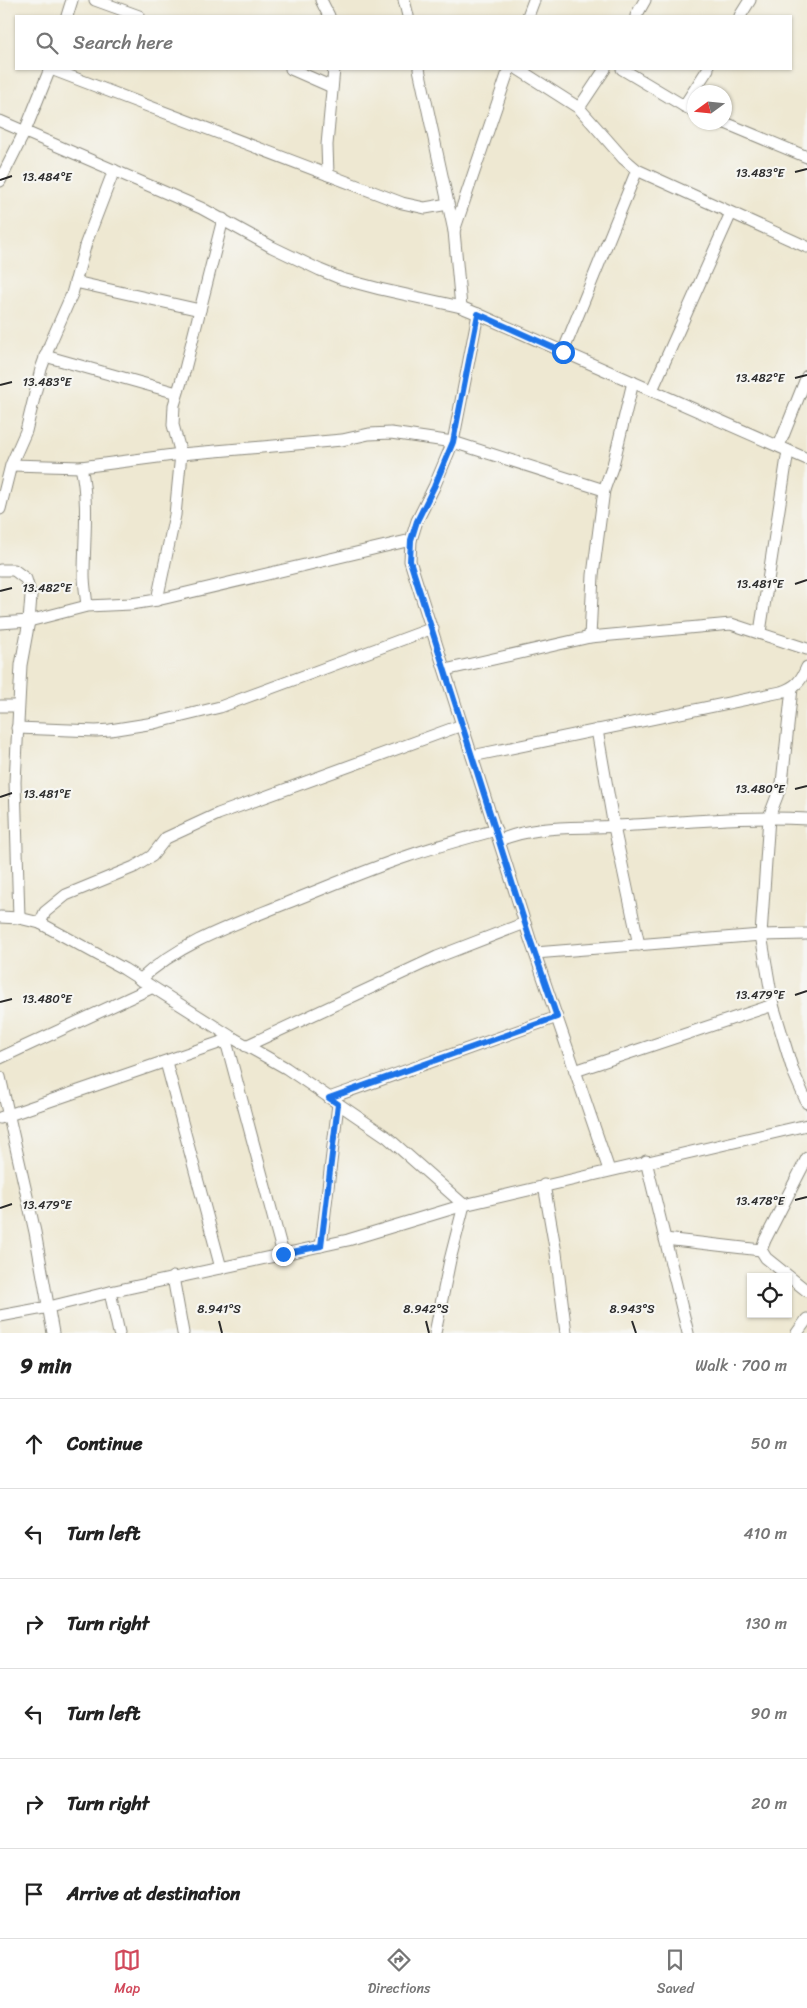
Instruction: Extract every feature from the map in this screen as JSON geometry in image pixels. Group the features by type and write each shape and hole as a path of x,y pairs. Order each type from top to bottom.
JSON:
{"street":[{"path":"67,15 72,0"},
{"path":"95,0 136,15"},
{"path":"321,0 328,15"},
{"path":"404,0 408,15"},
{"path":"528,15 534,0"},
{"path":"637,15 645,0"},
{"path":"741,15 750,0"},
{"path":"0,181 25,131 50,70"},
{"path":"53,70 402,203 426,208 448,204"},
{"path":"293,70 332,87"},
{"path":"328,175 327,145 334,70"},
{"path":"419,70 454,231 461,307"},
{"path":"454,231 509,70"},
{"path":"520,70 579,108 622,158 637,170 807,247"},
{"path":"579,108 603,70"},
{"path":"624,70 687,107"},
{"path":"700,85 708,70"},
{"path":"0,121 223,219 272,247 342,279 461,307 807,459"},
{"path":"732,125 806,153"},
{"path":"0,509 7,478 26,431 46,356 75,282 86,243 114,170"},
{"path":"563,352 637,170"},
{"path":"652,390 731,212"},
{"path":"157,600 175,515 181,454 173,425 174,405 223,219"},
{"path":"75,282 200,310"},
{"path":"478,314 453,442 417,521 411,540 410,561 433,628 525,923 609,1170"},
{"path":"46,356 177,393"},
{"path":"760,632 784,448 807,376"},
{"path":"590,637 593,575 604,490 613,465 633,382"},
{"path":"12,465 81,467 181,454 342,440 369,434 391,433 453,442 604,490"},
{"path":"81,467 84,479 86,526 84,576 87,606"},
{"path":"0,623 29,621 87,606 131,604 157,600 411,540"},
{"path":"0,570 14,570 26,579 31,596 29,621 21,665 17,728 15,782 19,918"},
{"path":"445,670 590,637 731,624 807,649"},
{"path":"17,728 110,730 154,723 220,708 433,628"},
{"path":"472,756 792,688 802,680 807,667"},
{"path":"792,688 782,783 769,816 761,934 773,1005 793,1071 807,1103"},
{"path":"0,706 18,706"},
{"path":"40,923 45,912 66,895 134,867 152,856 166,838 218,814 462,725"},
{"path":"597,730 614,826 639,945"},
{"path":"140,980 150,970 202,939 237,923 407,856 498,835 551,827 614,826 769,816 807,819"},
{"path":"0,917 19,918 40,923 124,969 230,1040 246,1046 286,1068 387,1138 464,1205"},
{"path":"246,1046 437,958 525,923"},
{"path":"535,953 761,934 807,934"},
{"path":"0,1058 151,988"},
{"path":"575,1070 773,1005"},
{"path":"333,1101 557,1017"},
{"path":"4,1117 230,1040"},
{"path":"230,1040 283,1254"},
{"path":"166,1062 221,1268"},
{"path":"0,1077 4,1117 35,1232 50,1307 53,1333"},
{"path":"321,1246 333,1101"},
{"path":"0,1316 50,1307 348,1240 464,1205 646,1161 807,1125"},
{"path":"761,1250 807,1158"},
{"path":"646,1161 688,1333"},
{"path":"544,1185 556,1252 566,1333"},
{"path":"435,1333 450,1260 464,1205"},
{"path":"665,1239 761,1250"},
{"path":"761,1250 766,1258 807,1291"},
{"path":"173,1278 183,1333"},
{"path":"110,1292 119,1333"},
{"path":"797,1333 807,1319"}],"route":[{"path":"283,1254 321,1246 338,1104 329,1098 557,1017 530,939 421,590 410,561 411,540 417,521 453,442 478,314 563,352"}]}
